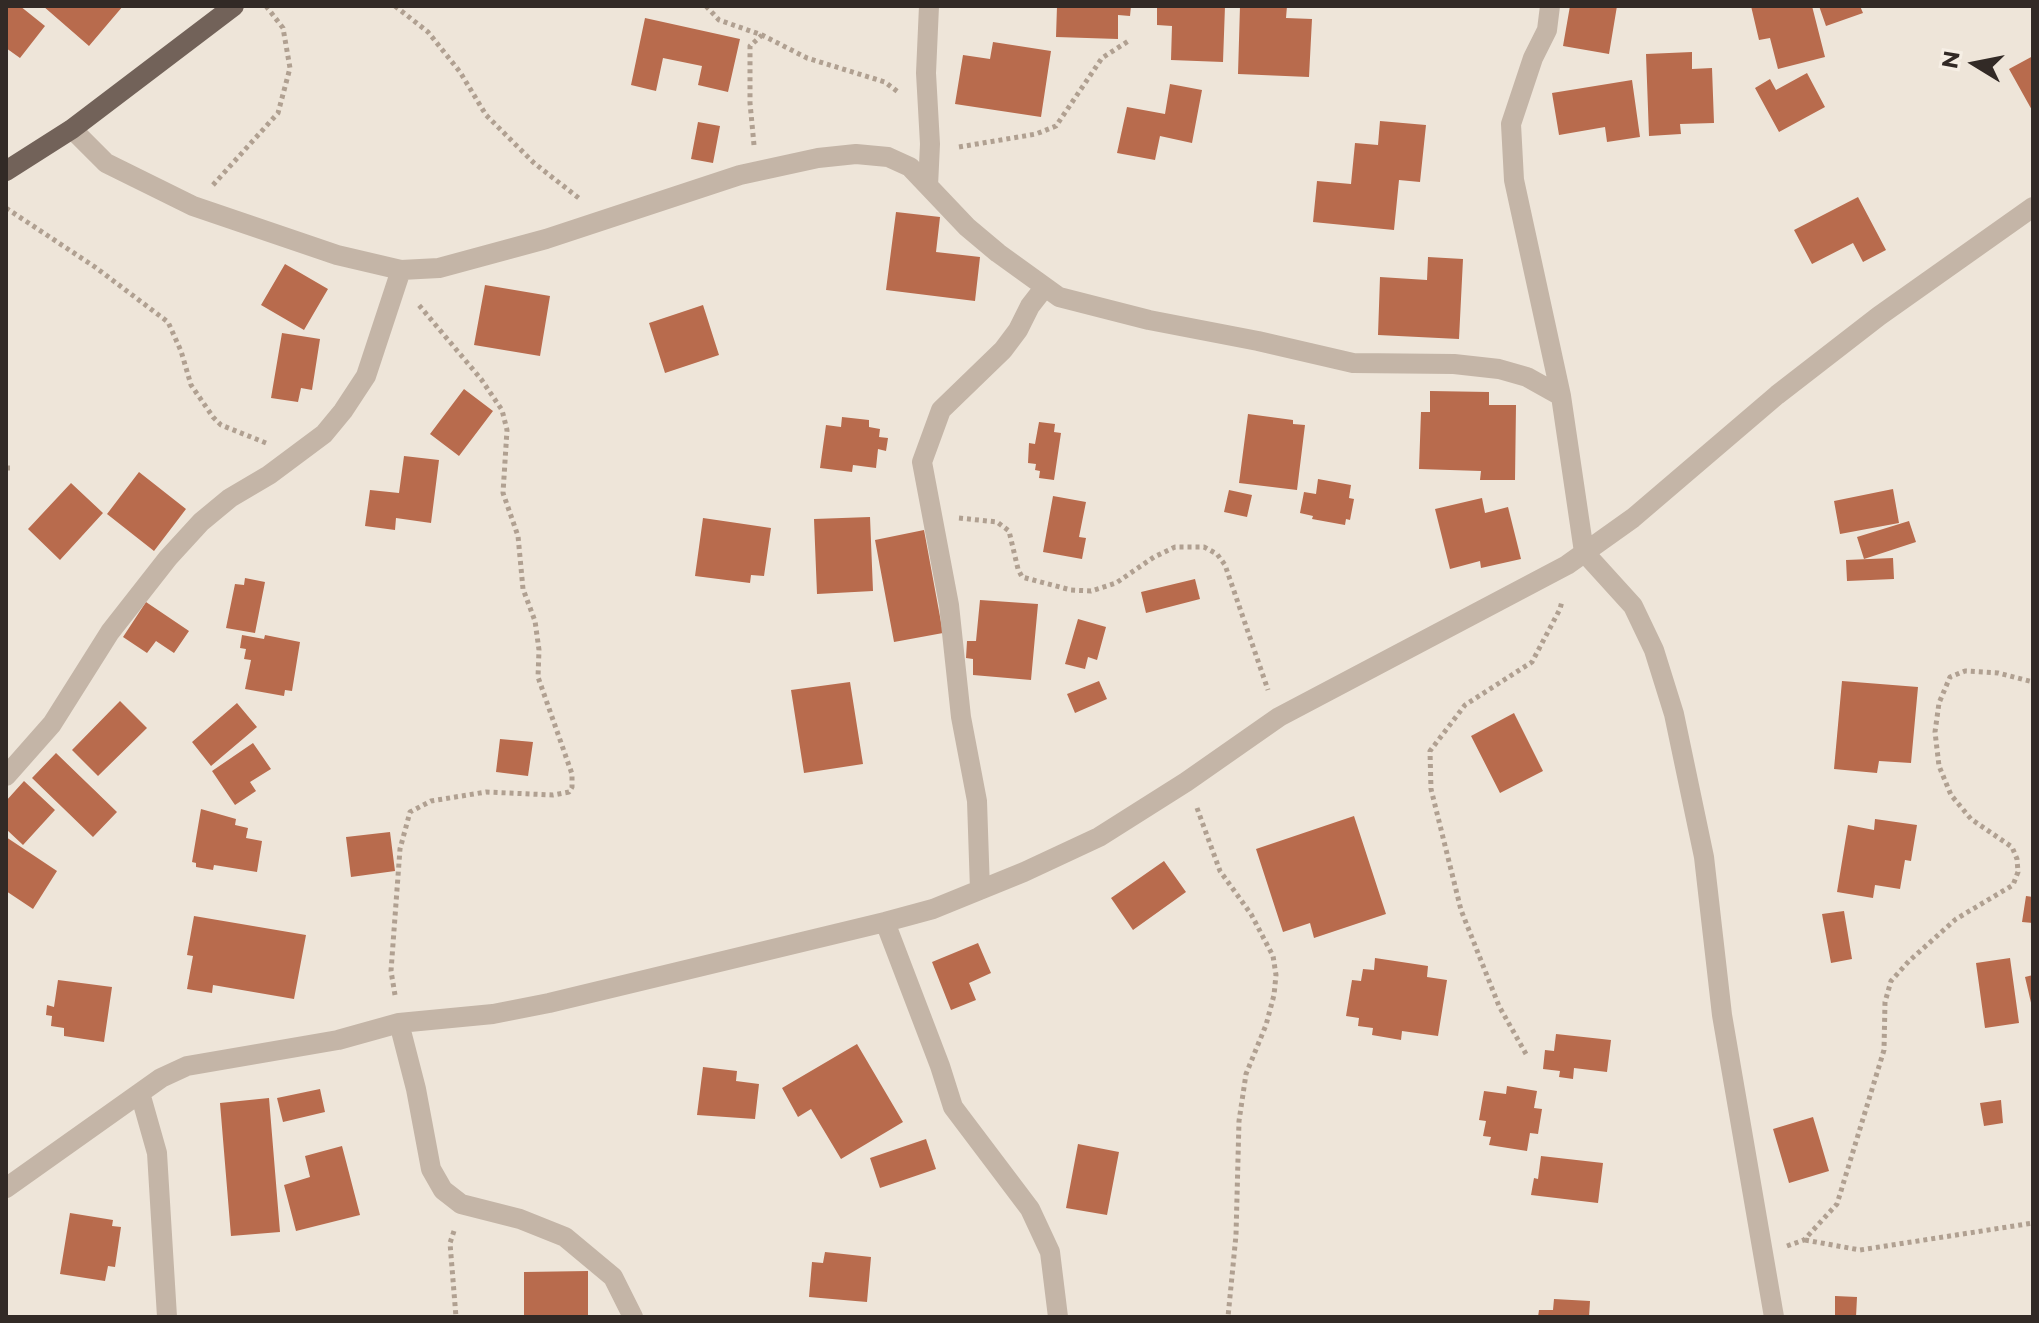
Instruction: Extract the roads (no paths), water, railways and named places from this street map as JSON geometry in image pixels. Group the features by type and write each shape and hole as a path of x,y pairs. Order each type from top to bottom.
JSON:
{"main road":[{"path":"6,171 72,129 234,6"}],"street":[{"path":"928,186 929,6"},
{"path":"1550,6 1547,30 1533,58 1511,124 1514,180 1561,396 1584,552 1633,606 1654,650 1674,714 1704,857 1722,1015 1774,1317"},
{"path":"72,129 106,163 193,206 337,255 401,270 439,268 604,221 740,175 818,158 856,154 888,157 910,167 967,227 1059,297 1149,320 1353,363 1399,366 1454,364 1499,369 1527,377 1561,396"},
{"path":"6,1188 161,1078 187,1066 338,1040 399,1023 493,1014 549,1003 885,922 933,909 1099,837 1186,782 1279,717 1567,565 1633,518 1777,395 1879,316 2033,207"},
{"path":"6,776 52,724 110,632 168,558 201,522 230,498 269,475 324,434 366,376 401,270"},
{"path":"980,890 977,801 961,717 955,643 922,462 941,410 1003,350 1044,288"},
{"path":"885,922 953,1107 1030,1209 1050,1252 1058,1317"},
{"path":"399,1023 416,1089 431,1169 443,1190 461,1204 520,1219 565,1237 613,1277 633,1317"},
{"path":"140,1093 157,1153 167,1317"}]}
